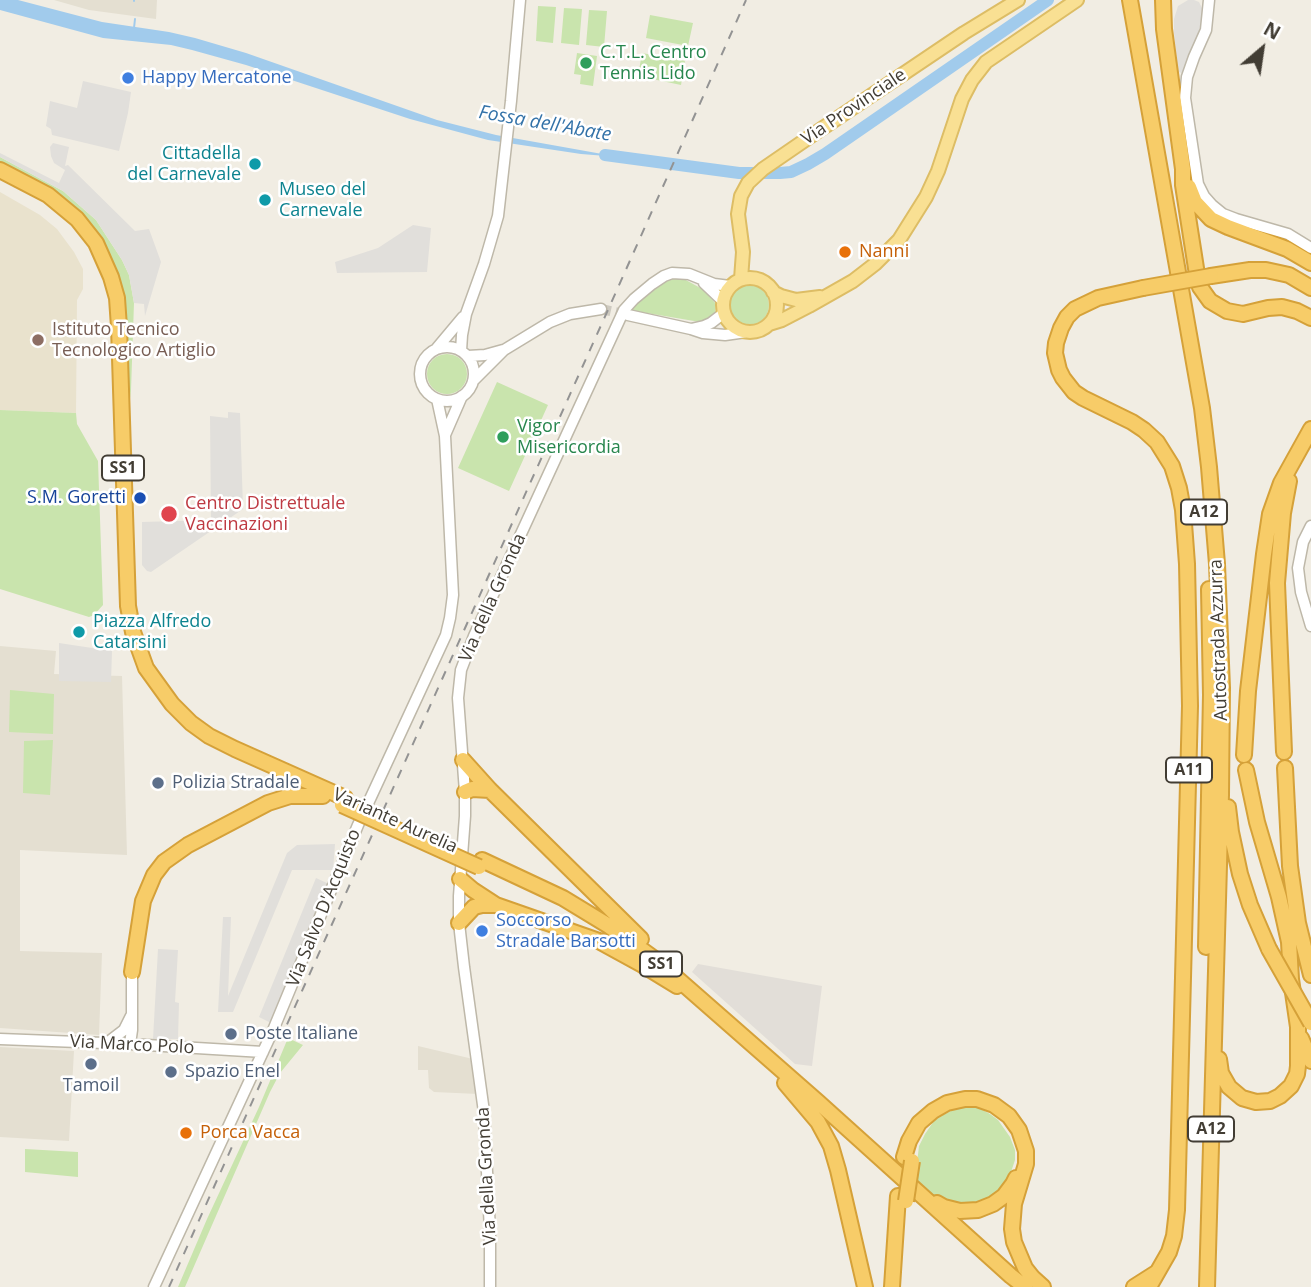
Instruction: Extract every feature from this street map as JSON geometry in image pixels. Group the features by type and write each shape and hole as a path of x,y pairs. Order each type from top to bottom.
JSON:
{"highway":[{"name":"Autostrada Azzurra","path":"1121,0 1189,384 1208,565 1211,704 1198,1287"},
{"name":"Autostrada Azzurra","path":"1130,0 1202,408 1215,531 1222,688 1221,794 1207,1287"},
{"path":"1163,0 1164,29 1183,185 1198,281 1207,297 1219,308 1234,313 1282,307 1311,318"},
{"path":"1164,29 1167,12 1174,0"},
{"path":"1183,169 1195,202 1211,219 1287,249 1311,263"},
{"name":"Variante Aurelia","path":"0,170 48,195 77,219 100,250 113,283 119,327 128,606 132,632 143,662 166,697 191,723 257,763 481,863 536,884 636,944 907,1195"},
{"name":"Variante Aurelia","path":"0,178 48,204 75,226 92,251 107,287 112,334 120,600 125,633 136,664 156,696 185,727 216,748 257,763"},
{"name":"A11","path":"1143,1287 1158,1272 1169,1252 1177,1210 1190,706 1187,564 1181,497 1172,466 1157,442 1132,422 1074,392 1059,370 1056,343 1060,328 1075,309 1104,296 1250,270 1289,275 1311,288"},
{"path":"1244,755 1248,691 1270,514 1281,483 1311,429"},
{"path":"1284,752 1277,569 1283,513 1296,456"},
{"path":"1215,970 1219,1064 1225,1080 1242,1098 1256,1102 1269,1101 1280,1096 1291,1086 1297,1074 1304,1025 1269,949 1240,874 1227,803 1222,688"},
{"path":"463,760 638,936 677,981"},
{"path":"1285,768 1290,866 1298,923 1311,975"},
{"path":"1246,770 1257,822 1279,897 1289,942 1292,979 1311,1061"},
{"name":"Variante Aurelia","path":"283,775 323,796 344,802"},
{"path":"465,792 476,788 490,790"},
{"path":"132,972 143,901 154,875 164,862 188,845 268,803 290,796 323,796"},
{"path":"460,879 473,891 496,905 599,942 677,981"},
{"path":"459,923 474,907 496,905"},
{"name":"Variante Aurelia","path":"677,981 784,1082"},
{"path":"784,1082 818,1122 829,1141 865,1287"},
{"path":"784,1082 1017,1287"},
{"path":"899,1287 909,1141 919,1123 933,1111 965,1099 977,1099 994,1105 1009,1116 1019,1130 1026,1151 1026,1164 1014,1203 1013,1235 1017,1253 1025,1268 1044,1287"},
{"name":"SS1","path":"907,1195 949,1209 964,1212 978,1210 993,1204 1010,1190 1021,1157 1015,1134 1007,1122 993,1111 971,1105 953,1107 930,1121 908,1159"},
{"path":"892,1287 907,1195"},
{"path":"907,1195 1025,1287"},
{"path":"1134,1287 1158,1272"},
{"path":"1149,1287 1158,1272"}],"main road":[{"name":"Via Provinciale","path":"764,282 751,264 743,246 738,214 741,196 748,183 763,169 964,33 1018,0"},
{"path":"824,297 796,300 781,296 757,279 736,283 727,290 723,307 732,326 746,332 759,331 769,324 791,315 824,297 853,281 875,264 899,240 926,197 938,171 962,99 972,80 986,62 1077,0"},
{"name":"Via Provinciale","path":"736,283 743,246"},
{"path":"769,324 774,318 777,305 773,292"}],"street":[{"path":"466,314 424,360 420,373 425,389 437,399 450,400 463,396 473,381 472,363 465,353 462,335 466,314 495,229 504,173 520,0"},
{"path":"1203,0 1209,5 1206,30 1187,77 1185,97 1198,184 1204,196 1223,214 1288,234 1311,248"},
{"name":"Via della Gronda","path":"491,1287 491,1231 484,1112 459,923 465,792 459,678 463,662 624,310 664,276 681,273 713,284 736,283"},
{"path":"691,329 715,321 723,307 698,278"},
{"path":"473,381 504,350 562,316 601,309"},
{"path":"628,315 703,333 725,335 746,332"},
{"path":"436,349 453,347 465,353 485,355 504,350"},
{"name":"Via Salvo D'Acquisto","path":"444,436 463,396"},
{"name":"Via Salvo D'Acquisto","path":"154,1287 263,1052 358,825 446,635 453,595 444,436 437,399"},
{"path":"1311,526 1303,541 1298,568 1301,592 1311,626"},
{"path":"126,1044 130,1023 132,972"},
{"path":"107,1044 130,1023"},
{"path":"130,1023 138,1037 152,1046"},
{"name":"Via Marco Polo","path":"0,1040 263,1052"}],"shaded area":[{"path":"54,0 157,0 156,19 89,10"},
{"path":"1188,0 1199,2 1202,21 1182,73 1178,72 1174,19 1178,6"},
{"path":"83,81 131,92 119,151 52,135 51,129 46,126 50,101 77,108"},
{"path":"53,143 69,147 65,166 68,165 135,231 149,229 161,262 145,316 144,304 134,303 129,275 122,260 96,220 63,191 0,157 0,153 59,183 65,170 54,163 50,147"},
{"path":"0,192 40,215 57,229 83,269 83,289 77,300 76,413 0,410"},
{"path":"413,225 431,228 427,272 337,273 335,262 378,248"},
{"path":"228,412 240,413 243,509 151,572 147,571 142,565 142,522 211,520 210,416 228,418"},
{"path":"59,643 112,651 111,682 59,681"},
{"path":"0,646 56,651 54,674 122,676 127,855 20,850 20,951 102,953 99,1035 0,1028"},
{"path":"335,844 333,870 292,870 233,1012 218,1012 223,917 231,917 228,996 287,853 297,845"},
{"path":"316,878 329,884 271,1023 259,1017"},
{"path":"158,949 178,950 175,1002 179,1003 178,1039 153,1039"},
{"path":"698,964 822,986 812,1066 795,1064 692,972"},
{"path":"418,1046 473,1059 478,1094 434,1092 429,1088 428,1070 418,1070"},
{"path":"0,1047 74,1051 69,1141 0,1137"}],"green space":[{"path":"538,6 556,7 553,43 536,41"},
{"path":"564,8 582,9 579,45 561,43"},
{"path":"589,10 607,11 604,47 586,45"},
{"path":"650,15 693,23 688,46 646,38"},
{"name":"C.T.L. Centro Tennis Lido","path":"577,53 597,56 593,86 580,84 581,75 574,74"},
{"path":"642,53 685,61 681,85 638,76"},
{"path":"0,157 63,191 96,220 122,260 129,275 134,303 129,408 127,409 124,354 99,240 0,166"},
{"path":"667,278 684,279 704,290 716,304 715,317 700,322 629,310 630,306"},
{"path":"749,285 763,291 769,305 763,319 749,325 735,319 729,305 735,291"},
{"path":"447,354 461,360 467,374 461,388 447,394 433,388 427,374 433,360"},
{"name":"Vigor Misericordia","path":"497,382 548,405 509,491 458,468"},
{"path":"0,410 76,413 77,424 98,461 103,605 94,615 89,617 0,589"},
{"path":"10,690 54,694 53,734 9,732"},
{"path":"53,740 50,795 23,793 24,741"},
{"path":"288,1038 303,1045 280,1073 270,1092 185,1287 178,1287 259,1107"},
{"path":"979,1108 998,1120 1015,1150 1015,1160 1008,1181 1000,1193 982,1206 939,1203 915,1180 919,1146 925,1134 934,1121 953,1110"},
{"path":"25,1149 78,1152 78,1177 25,1172"}],"water":[{"path":"0,0 18,0 102,22 195,38 246,53 437,120 496,135 619,157 488,140 410,119 192,50 171,45 103,38 0,10"}],"waterway":[{"name":"Fossa dell'Abate","path":"605,155 739,173 791,172 825,154 1048,0"},
{"path":"134,28 135,19"}],"tunnel":[{"path":"601,309 628,315"}],"railway":[{"path":"169,1287 746,0"}],"place":[{"name":"C.T.L. Centro Tennis Lido","path":"586,63"},
{"name":"Happy Mercatone","path":"128,78"},
{"name":"Cittadella del Carnevale","path":"255,164"},
{"name":"Museo del Carnevale","path":"265,200"},
{"name":"Nanni","path":"845,252"},
{"name":"Istituto Tecnico Tecnologico Artiglio","path":"38,340"},
{"name":"Vigor Misericordia","path":"503,437"},
{"name":"S.M. Goretti","path":"140,498"},
{"name":"Centro Distrettuale Vaccinazioni","path":"169,514"},
{"name":"Piazza Alfredo Catarsini","path":"79,632"},
{"name":"Polizia Stradale","path":"158,783"},
{"name":"Soccorso Stradale Barsotti","path":"482,931"},
{"name":"Poste Italiane","path":"231,1034"},
{"name":"Tamoil","path":"91,1064"},
{"name":"Spazio Enel","path":"171,1072"},
{"name":"Porca Vacca","path":"186,1133"}]}
